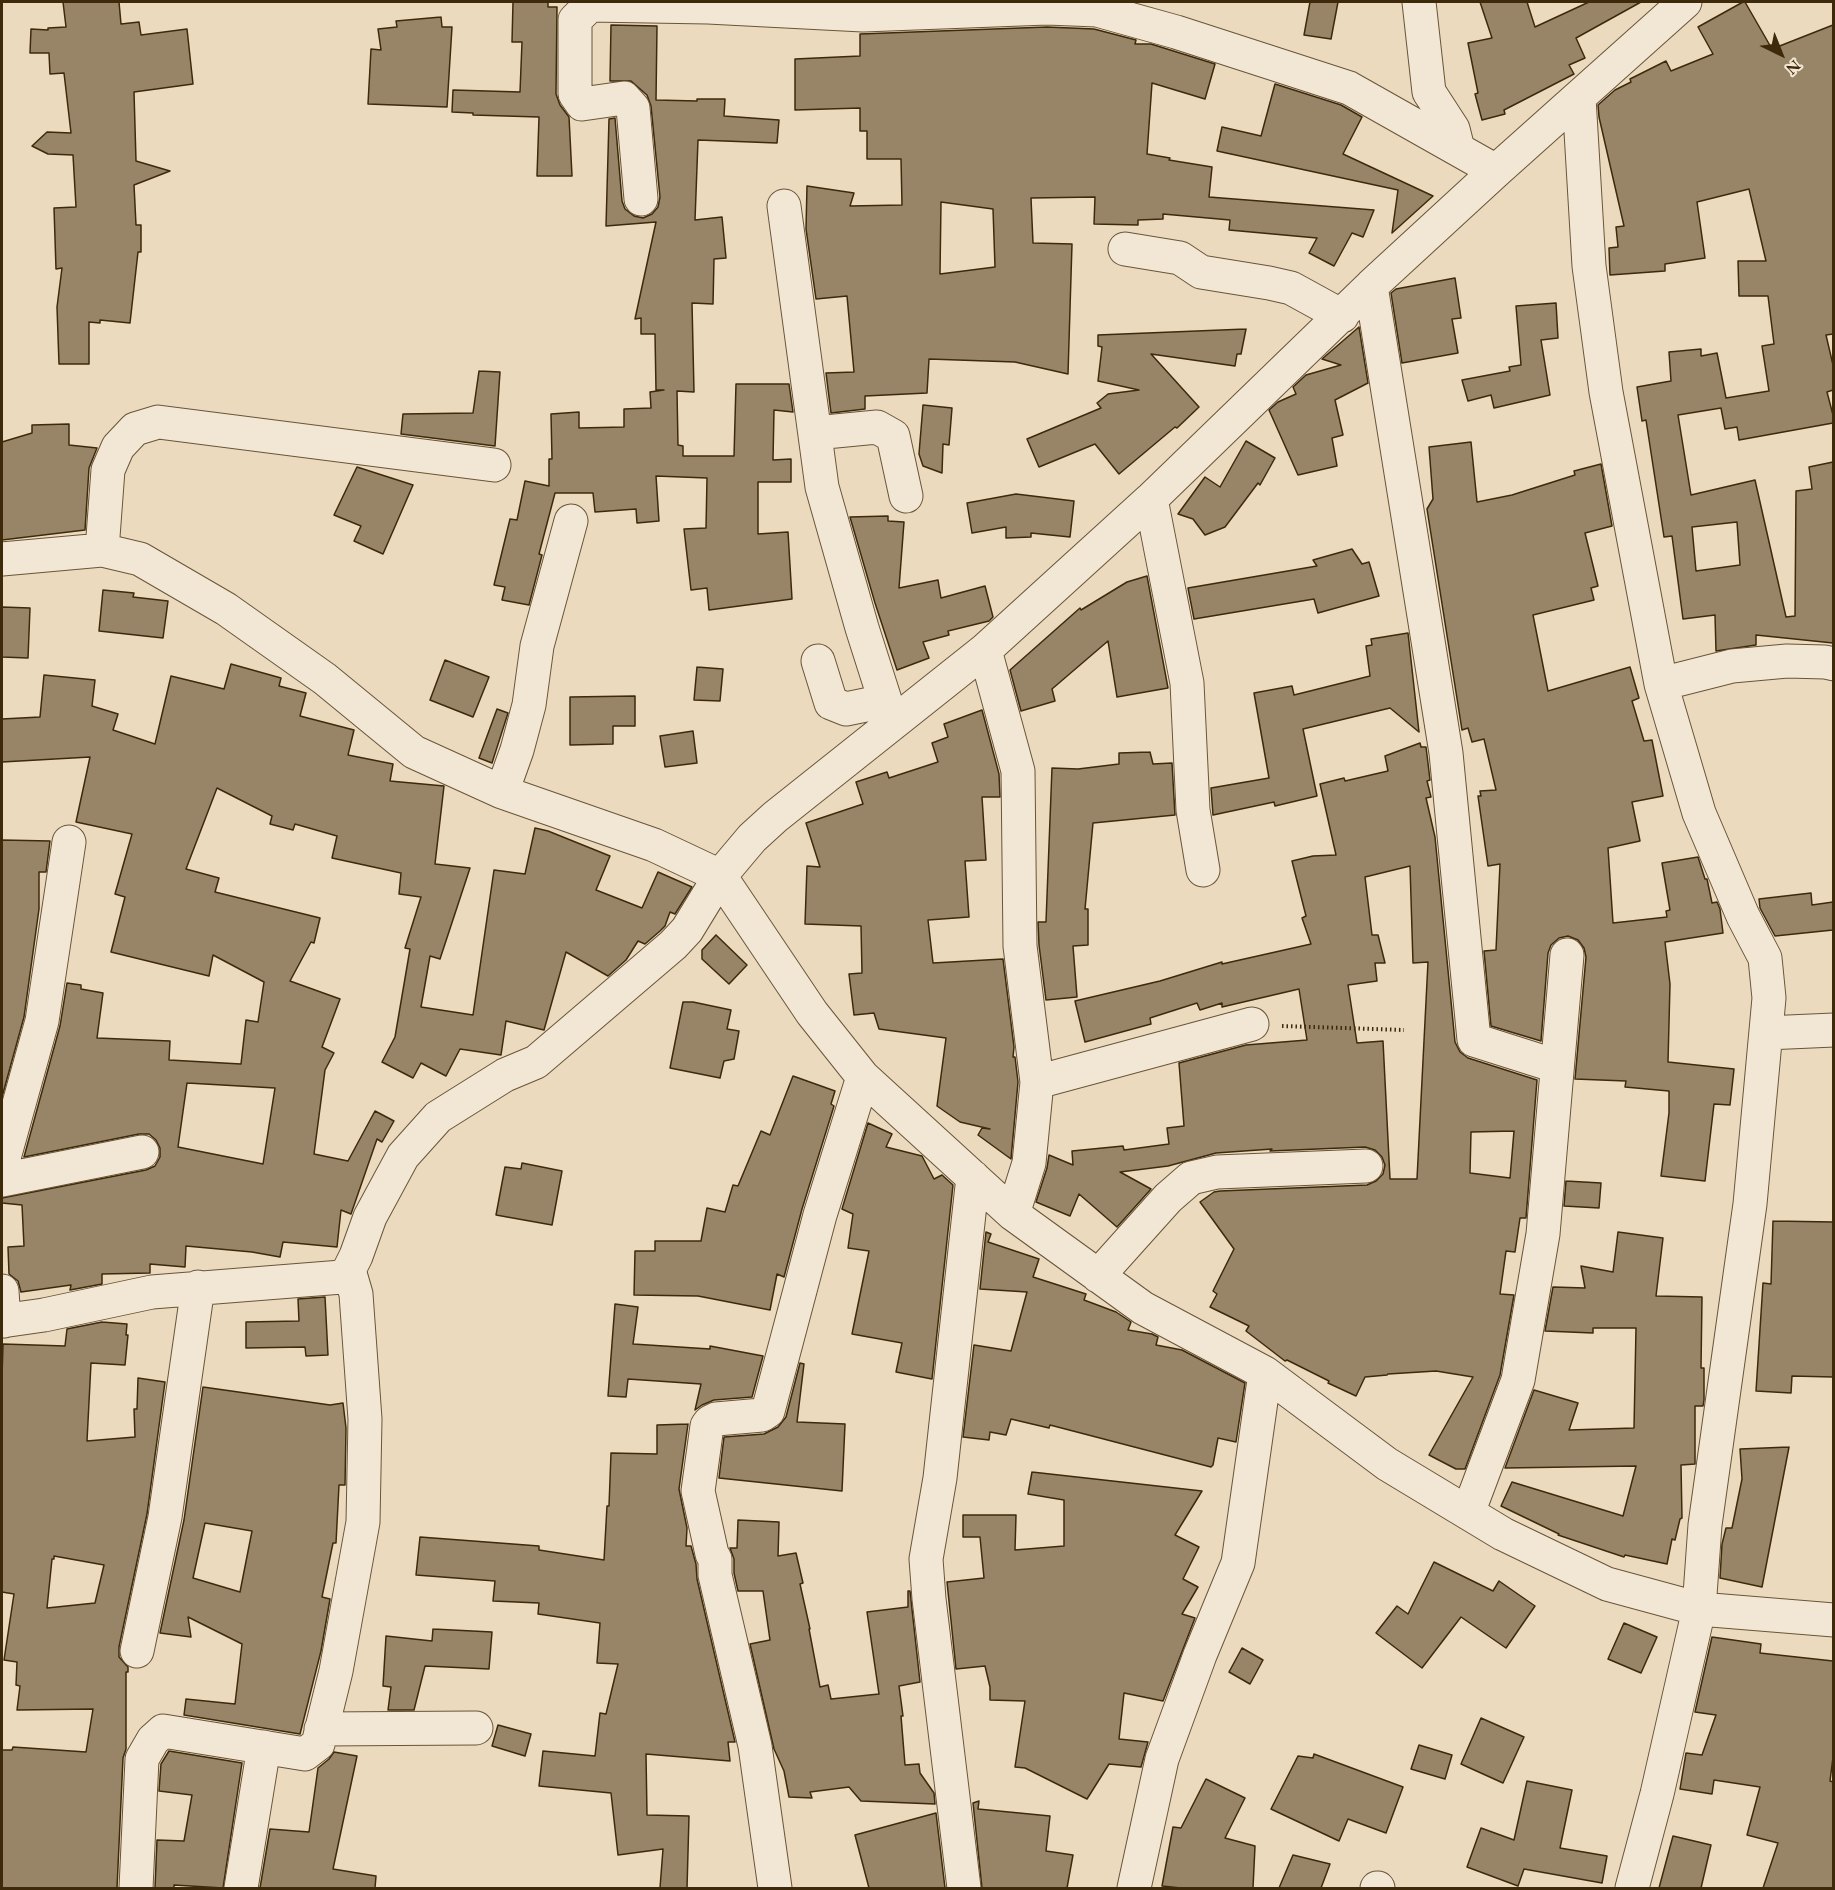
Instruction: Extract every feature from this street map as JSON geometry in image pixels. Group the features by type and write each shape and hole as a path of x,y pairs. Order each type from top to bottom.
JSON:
{"street":[{"path":"1419,2 1429,92 1453,129 1458,149"},
{"path":"2,1311 44,1315 152,1292 342,1278 356,1256 370,1217 403,1156 438,1116 505,1075 536,1062 673,945 687,930 720,876 752,838 888,712 985,650 1151,499 1371,286 1685,2"},
{"path":"641,199 633,108 624,98 582,104 575,94 575,20 590,5 708,7 863,15 1098,6 1349,88 1496,171"},
{"path":"1578,98 1589,266 1604,380 1661,684 1699,813 1743,916 1765,958 1769,998 1749,1204 1705,1525 1699,1610 1657,1794 1632,1888"},
{"path":"784,206 822,487 888,712"},
{"path":"1125,249 1180,258 1201,272 1292,288 1342,316"},
{"path":"1371,286 1446,753 1474,1040 1556,1066"},
{"path":"102,550 108,470 118,447 135,429 158,422 494,465"},
{"path":"815,433 877,427 892,436 906,496"},
{"path":"1151,499 1187,684 1193,810 1203,870"},
{"path":"502,792 517,750 529,705 537,646 571,521"},
{"path":"2,559 102,550 140,559 226,609 325,679 414,752 502,792 654,845 720,876 812,1013 863,1077 1013,1214 1143,1308 1265,1373 1387,1464 1503,1534 1607,1584 1699,1610 1833,1620"},
{"path":"985,650 1018,771 1020,946 1037,1082 1029,1163 1013,1214"},
{"path":"1661,684 1732,666 1787,661 1833,664"},
{"path":"818,662 831,703 846,709 888,712"},
{"path":"2,1165 42,1021 69,842"},
{"path":"1468,1513 1518,1380 1543,1234 1567,955"},
{"path":"1037,1082 1252,1024"},
{"path":"1766,1033 1833,1030"},
{"path":"775,1888 755,1746 698,1491 707,1426 710,1422 716,1419 762,1415 768,1411 813,1238 863,1077"},
{"path":"2,1180 142,1152"},
{"path":"1098,1276 1168,1198 1191,1178 1217,1172 1366,1166"},
{"path":"964,1888 926,1559 940,1478 973,1178"},
{"path":"136,1888 142,1759 153,1740 163,1731 305,1754 318,1744 336,1671 363,1522 365,1419 356,1294 349,1270"},
{"path":"137,1651 165,1517 198,1287"},
{"path":"1134,1888 1162,1759 1200,1655 1238,1563 1265,1373"},
{"path":"321,1729 476,1728"},
{"path":"241,1888 264,1747"}],"path":[{"path":"1252,1024 1404,1030"}],"building":[{"path":"63,2 119,2 121,24 139,22 141,35 187,29 193,84 134,92 136,161 170,171 134,185 136,225 141,225 141,252 138,252 130,323 100,320 100,323 89,322 89,364 59,364 57,307 62,268 56,269 54,208 76,207 73,155 48,154 32,146 47,132 71,133 64,73 50,74 49,53 30,53 31,29 48,30 48,28 66,27"},
{"path":"513,2 548,2 548,7 557,7 556,94 560,105 569,117 572,176 537,176 539,117 452,112 453,90 520,92 522,42 512,42"},
{"path":"1310,2 1338,2 1331,39 1304,35"},
{"path":"1480,2 1527,2 1535,27 1589,2 1641,2 1576,38 1585,58 1569,65 1574,74 1504,110 1505,114 1482,120 1475,94 1478,93 1468,43 1492,38"},
{"path":"1743,2 1772,49 1833,25 1833,334 1826,335 1833,365 1833,390 1827,392 1833,423 1739,440 1737,427 1725,429 1721,408 1678,415 1691,495 1755,480 1786,617 1795,616 1796,491 1812,489 1809,467 1833,462 1833,643 1756,635 1756,645 1716,651 1715,615 1683,619 1672,536 1664,537 1646,420 1642,421 1637,387 1671,381 1669,352 1701,349 1701,356 1717,353 1726,398 1769,391 1762,346 1774,344 1768,296 1739,296 1738,261 1766,261 1749,189 1697,202 1705,258 1665,264 1665,271 1610,275 1609,248 1618,247 1616,227 1624,226 1598,105 1615,90 1631,82 1630,79 1666,61 1671,71 1713,54 1698,27","holes":["1737,522 1740,565 1696,571 1692,527"]},
{"path":"441,17 442,27 452,27 447,107 368,104 371,49 381,50 378,29 397,27 396,21"},
{"path":"611,25 657,26 656,100 725,99 724,116 779,120 777,143 698,140 695,220 722,217 726,258 714,259 713,304 692,303 694,392 677,391 678,445 683,446 683,456 734,456 736,384 789,384 793,412 774,410 773,460 791,459 791,482 758,482 758,534 788,532 792,599 709,610 707,588 691,590 684,529 706,528 707,478 656,476 659,521 637,523 636,509 595,512 593,493 555,493 529,605 502,600 505,587 494,585 510,519 517,520 525,481 549,486 549,459 552,459 551,414 579,412 579,428 624,427 624,409 651,408 650,392 664,390 656,390 655,334 641,334 641,318 635,319 656,222 606,226 609,119 615,118 622,201 625,209 634,216 643,218 652,214 658,207 660,197 651,106 647,95 631,81 610,81"},
{"path":"1047,27 1094,29 1136,40 1135,44 1151,44 1215,64 1205,99 1152,83 1147,154 1212,167 1209,197 1374,210 1363,237 1352,233 1334,266 1309,253 1317,238 1229,230 1230,220 1163,214 1163,219 1138,220 1138,225 1094,224 1095,197 1031,198 1033,243 1072,244 1068,374 1015,362 929,359 927,393 865,396 865,409 831,413 826,373 854,372 847,296 816,299 806,229 807,186 854,193 850,206 902,205 901,159 867,159 867,131 860,131 860,108 795,110 795,59 860,56 860,34","holes":["941,202 993,209 995,267 940,274"]},
{"path":"1275,84 1341,105 1362,117 1343,154 1433,196 1392,233 1398,190 1217,151 1222,127 1261,136"},
{"path":"1455,278 1461,318 1452,319 1458,353 1402,363 1391,293 1396,289"},
{"path":"1556,303 1558,338 1541,340 1550,395 1494,408 1491,395 1468,401 1462,380 1510,371 1509,367 1521,365 1516,306"},
{"path":"1359,327 1368,383 1335,400 1343,435 1332,438 1337,466 1298,475 1269,410 1278,402 1296,394 1293,387 1306,375 1341,365 1322,359"},
{"path":"1246,329 1241,354 1237,354 1235,366 1151,354 1199,407 1177,428 1175,427 1119,474 1095,444 1039,467 1027,439 1101,408 1097,403 1108,394 1139,390 1098,381 1102,347 1098,346 1098,335"},
{"path":"479,371 500,372 495,446 401,434 403,414 473,413"},
{"path":"923,405 952,408 949,445 943,444 942,473 923,466 919,454"},
{"path":"69,424 69,445 97,448 89,468 85,530 2,540 2,442 32,433 32,425"},
{"path":"1246,441 1275,458 1260,485 1258,483 1225,527 1205,535 1193,519 1178,514 1205,477 1220,487"},
{"path":"1471,442 1477,502 1512,495 1575,475 1574,471 1601,464 1612,526 1585,533 1598,586 1591,588 1594,600 1533,615 1548,691 1630,667 1639,698 1632,701 1644,741 1652,740 1663,796 1632,802 1640,841 1608,848 1613,923 1667,917 1666,911 1670,910 1662,863 1698,857 1705,879 1707,879 1712,903 1717,902 1720,909 1723,933 1665,942 1670,984 1668,1062 1734,1069 1730,1105 1714,1104 1705,1181 1661,1176 1669,1113 1669,1091 1625,1087 1626,1081 1575,1079 1586,957 1584,948 1578,940 1568,936 1559,938 1551,945 1548,953 1541,1041 1491,1026 1484,951 1496,950 1500,864 1488,866 1478,796 1481,796 1480,791 1496,790 1484,739 1472,742 1468,728 1462,730 1427,509 1433,499 1429,447"},
{"path":"357,467 413,485 383,554 354,541 361,526 334,515"},
{"path":"1016,494 1074,501 1070,537 1031,533 1031,537 1006,538 1006,527 972,533 967,503"},
{"path":"888,516 888,521 904,522 899,588 938,580 941,598 985,586 993,617 989,621 948,631 949,635 923,642 929,658 897,670 850,517"},
{"path":"1352,549 1362,564 1369,562 1379,596 1318,613 1314,599 1194,619 1188,588 1317,566 1313,560"},
{"path":"1147,576 1168,688 1117,697 1108,641 1052,689 1055,701 1021,711 1010,670 1080,608 1081,610 1127,582"},
{"path":"103,590 134,593 133,597 168,601 163,638 99,631"},
{"path":"2,607 30,608 28,658 2,657"},
{"path":"1408,633 1419,732 1390,708 1303,729 1317,796 1275,806 1274,802 1213,815 1211,788 1269,778 1254,693 1292,686 1294,695 1370,676 1366,646 1372,645 1371,639"},
{"path":"445,660 489,677 473,717 430,700"},
{"path":"231,664 281,678 279,686 306,693 300,716 354,730 348,755 393,764 390,781 444,786 435,864 470,868 440,959 430,956 421,1007 473,1015 494,870 525,874 535,828 610,856 596,890 642,908 658,872 692,887 675,914 670,912 665,926 645,944 638,941 626,960 608,976 566,952 544,1030 506,1021 501,1055 460,1049 446,1076 421,1063 413,1078 382,1062 395,1037 410,949 405,948 421,897 399,894 401,873 332,858 337,836 295,824 293,830 270,824 272,816 217,788 186,869 219,878 215,892 320,918 314,943 311,942 290,981 340,999 322,1047 334,1053 325,1070 314,1154 348,1161 375,1111 394,1121 382,1142 377,1139 351,1214 341,1210 337,1247 283,1242 280,1257 186,1246 185,1267 150,1264 150,1273 102,1274 102,1284 70,1290 71,1285 21,1292 18,1281 9,1274 8,1247 24,1246 22,1205 2,1203 2,1198 146,1170 155,1166 160,1157 160,1148 156,1140 149,1134 139,1134 24,1157 60,1026 67,983 81,985 81,989 103,993 97,1038 170,1041 169,1060 241,1064 246,1020 258,1022 264,982 213,955 209,976 111,952 125,897 115,894 132,834 76,822 90,757 2,762 2,719 40,717 44,675 95,680 92,706 118,714 113,730 155,744 171,676 224,689","holes":["187,1083 275,1088 263,1164 178,1147"]},
{"path":"697,667 723,669 720,701 694,700"},
{"path":"635,696 635,726 613,726 613,744 570,745 570,697"},
{"path":"497,709 508,713 492,763 479,758"},
{"path":"982,710 999,774 1000,797 982,797 986,860 965,861 969,917 928,920 933,963 1003,959 1014,1047 1013,1057 1015,1057 1018,1082 1011,1159 978,1135 982,1128 990,1129 960,1122 937,1106 946,1038 879,1029 874,1013 854,1015 849,974 862,973 861,926 805,924 807,866 820,867 806,823 863,804 856,782 887,772 889,778 938,762 932,743 948,737 944,724"},
{"path":"693,731 697,763 665,767 660,736"},
{"path":"1420,743 1421,747 1426,747 1430,780 1427,781 1431,797 1426,798 1435,837 1455,1042 1460,1052 1468,1058 1537,1080 1526,1218 1520,1218 1515,1252 1506,1251 1500,1294 1514,1295 1500,1375 1465,1469 1456,1469 1429,1455 1473,1377 1436,1371 1365,1377 1356,1396 1285,1361 1246,1331 1249,1326 1210,1307 1217,1294 1213,1291 1234,1249 1200,1202 1214,1192 1220,1191 1367,1185 1376,1181 1383,1174 1385,1165 1382,1157 1375,1150 1365,1147 1216,1153 1168,1166 1120,1172 1151,1189 1117,1227 1079,1194 1070,1216 1036,1202 1049,1155 1073,1165 1072,1151 1123,1146 1124,1150 1169,1144 1167,1128 1184,1126 1179,1063 1246,1045 1307,1040 1299,989 1222,1007 1222,1003 1200,1010 1197,1003 1150,1018 1151,1024 1085,1042 1075,1001 1160,981 1222,962 1222,964 1311,944 1302,918 1306,916 1292,861 1313,856 1336,855 1320,784 1388,771 1385,756","holes":["1410,866 1413,963 1428,962 1417,1179 1390,1179 1383,1041 1357,1043 1348,985 1377,981 1375,963 1385,963 1378,935 1372,935 1365,877","1514,1131 1510,1178 1470,1173 1471,1132"]},
{"path":"1150,752 1153,764 1172,763 1175,815 1093,823 1085,909 1088,909 1088,945 1073,946 1077,997 1046,1000 1038,922 1046,922 1052,768 1078,769 1119,764 1119,753"},
{"path":"2,840 50,841 46,872 39,872 39,909 24,1017 2,1097"},
{"path":"1811,893 1812,905 1833,902 1833,930 1775,936 1760,908 1759,899"},
{"path":"716,935 747,965 729,984 702,959 702,950"},
{"path":"683,1002 731,1010 727,1029 739,1031 734,1059 724,1061 720,1078 670,1068"},
{"path":"793,1076 835,1091 831,1104 834,1106 802,1209 784,1277 777,1274 770,1310 698,1296 634,1295 635,1251 655,1251 655,1241 701,1241 707,1208 725,1212 733,1185 738,1186 761,1131 770,1135"},
{"path":"868,1123 892,1134 886,1147 922,1156 934,1179 942,1175 953,1185 932,1379 896,1372 902,1343 852,1334 869,1251 848,1248 853,1214 842,1209"},
{"path":"522,1163 562,1171 552,1225 496,1215 505,1167 521,1169"},
{"path":"1566,1181 1601,1183 1599,1208 1564,1206"},
{"path":"1773,1221 1833,1222 1833,1377 1792,1376 1791,1393 1756,1391 1763,1283 1771,1284"},
{"path":"986,1232 991,1234 988,1242 1039,1259 1033,1277 1086,1294 1084,1300 1116,1312 1131,1322 1128,1330 1152,1334 1158,1337 1156,1345 1182,1350 1245,1383 1236,1442 1218,1438 1211,1467 1050,1425 1049,1428 1011,1419 1006,1435 990,1432 989,1440 963,1437 974,1345 1011,1351 1027,1292 980,1289"},
{"path":"1618,1232 1663,1238 1656,1296 1702,1297 1701,1368 1704,1368 1704,1400 1703,1406 1695,1406 1695,1464 1681,1465 1682,1518 1675,1540 1672,1539 1667,1564 1625,1555 1624,1557 1558,1535 1501,1506 1512,1482 1623,1516 1636,1466 1505,1468 1534,1390 1578,1403 1569,1430 1634,1428 1636,1328 1593,1328 1593,1333 1545,1331 1553,1287 1585,1288 1581,1266 1613,1272"},
{"path":"325,1297 328,1355 306,1356 305,1347 246,1348 246,1322 299,1321 298,1299"},
{"path":"615,1304 638,1307 633,1344 710,1349 710,1346 763,1356 752,1397 714,1400 695,1410 701,1384 628,1379 626,1397 608,1396"},
{"path":"102,1322 127,1324 125,1365 91,1363 87,1441 135,1437 134,1409 137,1409 138,1378 165,1382 147,1514 119,1647 119,1657 128,1667 128,1672 126,1672 126,1749 123,1758 117,1888 2,1888 2,1750 12,1750 13,1747 86,1752 93,1709 17,1710 20,1686 16,1685 17,1662 4,1660 14,1594 2,1592 3,1344 65,1346 67,1329","holes":["54,1556 104,1565 95,1603 47,1608"]},
{"path":"800,1363 804,1364 797,1422 845,1424 842,1491 719,1478 724,1437 764,1434 778,1427 786,1417"},
{"path":"203,1387 330,1405 343,1403 346,1428 345,1485 339,1485 336,1543 333,1543 322,1597 330,1599 321,1651 300,1734 184,1715 186,1699 235,1704 242,1644 188,1617 191,1637 160,1633 184,1520","holes":["205,1523 252,1531 240,1592 193,1578"]},
{"path":"688,1424 679,1489 687,1528 686,1546 691,1546 696,1564 697,1579 735,1742 728,1742 730,1761 646,1754 647,1815 689,1816 687,1888 660,1888 663,1849 618,1855 611,1793 539,1786 543,1751 595,1756 600,1713 606,1714 618,1664 597,1663 600,1623 538,1614 539,1603 493,1601 495,1581 416,1575 420,1537 539,1546 539,1550 604,1560 611,1453 657,1454 657,1425"},
{"path":"1789,1447 1762,1587 1720,1578 1722,1544 1726,1528 1732,1528 1742,1479 1740,1449"},
{"path":"1032,1472 1202,1491 1175,1535 1199,1547 1183,1579 1198,1587 1182,1614 1195,1618 1163,1701 1124,1693 1119,1739 1148,1742 1141,1767 1109,1764 1087,1799 1025,1768 1015,1767 1025,1701 990,1700 990,1687 985,1666 956,1669 947,1582 984,1578 980,1537 963,1537 963,1515 1016,1515 1015,1550 1064,1546 1064,1500 1028,1494"},
{"path":"738,1520 779,1522 778,1556 796,1553 820,1687 828,1685 831,1699 879,1694 867,1612 908,1607 908,1591 910,1591 920,1682 899,1686 905,1765 919,1764 920,1773 934,1793 935,1804 861,1801 849,1787 810,1792 812,1798 789,1797 784,1771 774,1749 750,1644 770,1640 763,1591 738,1591 734,1573 734,1559 730,1548 737,1548"},
{"path":"1434,1562 1493,1591 1499,1581 1535,1606 1506,1648 1461,1617 1422,1668 1376,1633 1397,1606 1408,1614"},
{"path":"1624,1623 1657,1637 1641,1673 1608,1659"},
{"path":"433,1629 492,1632 489,1669 425,1666 414,1710 388,1710 391,1687 383,1686 386,1636 432,1641"},
{"path":"1712,1637 1761,1644 1760,1653 1833,1661 1833,1757 1830,1781 1833,1782 1833,1888 1763,1888 1778,1843 1747,1835 1760,1787 1714,1780 1712,1794 1680,1789 1686,1753 1702,1755 1716,1715 1695,1712"},
{"path":"1242,1648 1263,1660 1250,1684 1229,1672"},
{"path":"1481,1718 1524,1737 1503,1783 1461,1764"},
{"path":"498,1725 531,1734 525,1756 492,1746"},
{"path":"1419,1745 1452,1755 1445,1779 1411,1769"},
{"path":"169,1751 242,1763 223,1888 174,1885 174,1888 155,1888 157,1840 184,1841 192,1795 159,1791 161,1764"},
{"path":"334,1752 357,1756 333,1869 376,1876 375,1888 260,1888 270,1829 309,1832 318,1768"},
{"path":"1314,1754 1403,1787 1386,1833 1348,1819 1339,1841 1271,1809 1298,1756 1313,1758"},
{"path":"1206,1779 1245,1798 1225,1838 1255,1846 1253,1888 1162,1886 1173,1827 1181,1828"},
{"path":"1527,1781 1572,1790 1560,1848 1607,1856 1602,1883 1524,1869 1518,1886 1467,1867 1481,1828 1514,1840"},
{"path":"979,1801 978,1809 1050,1816 1046,1851 1073,1855 1067,1888 982,1888 973,1803"},
{"path":"936,1813 945,1888 869,1888 855,1835"},
{"path":"1673,1836 1711,1845 1701,1888 1659,1888"},
{"path":"1293,1855 1330,1864 1321,1888 1279,1888"}]}
